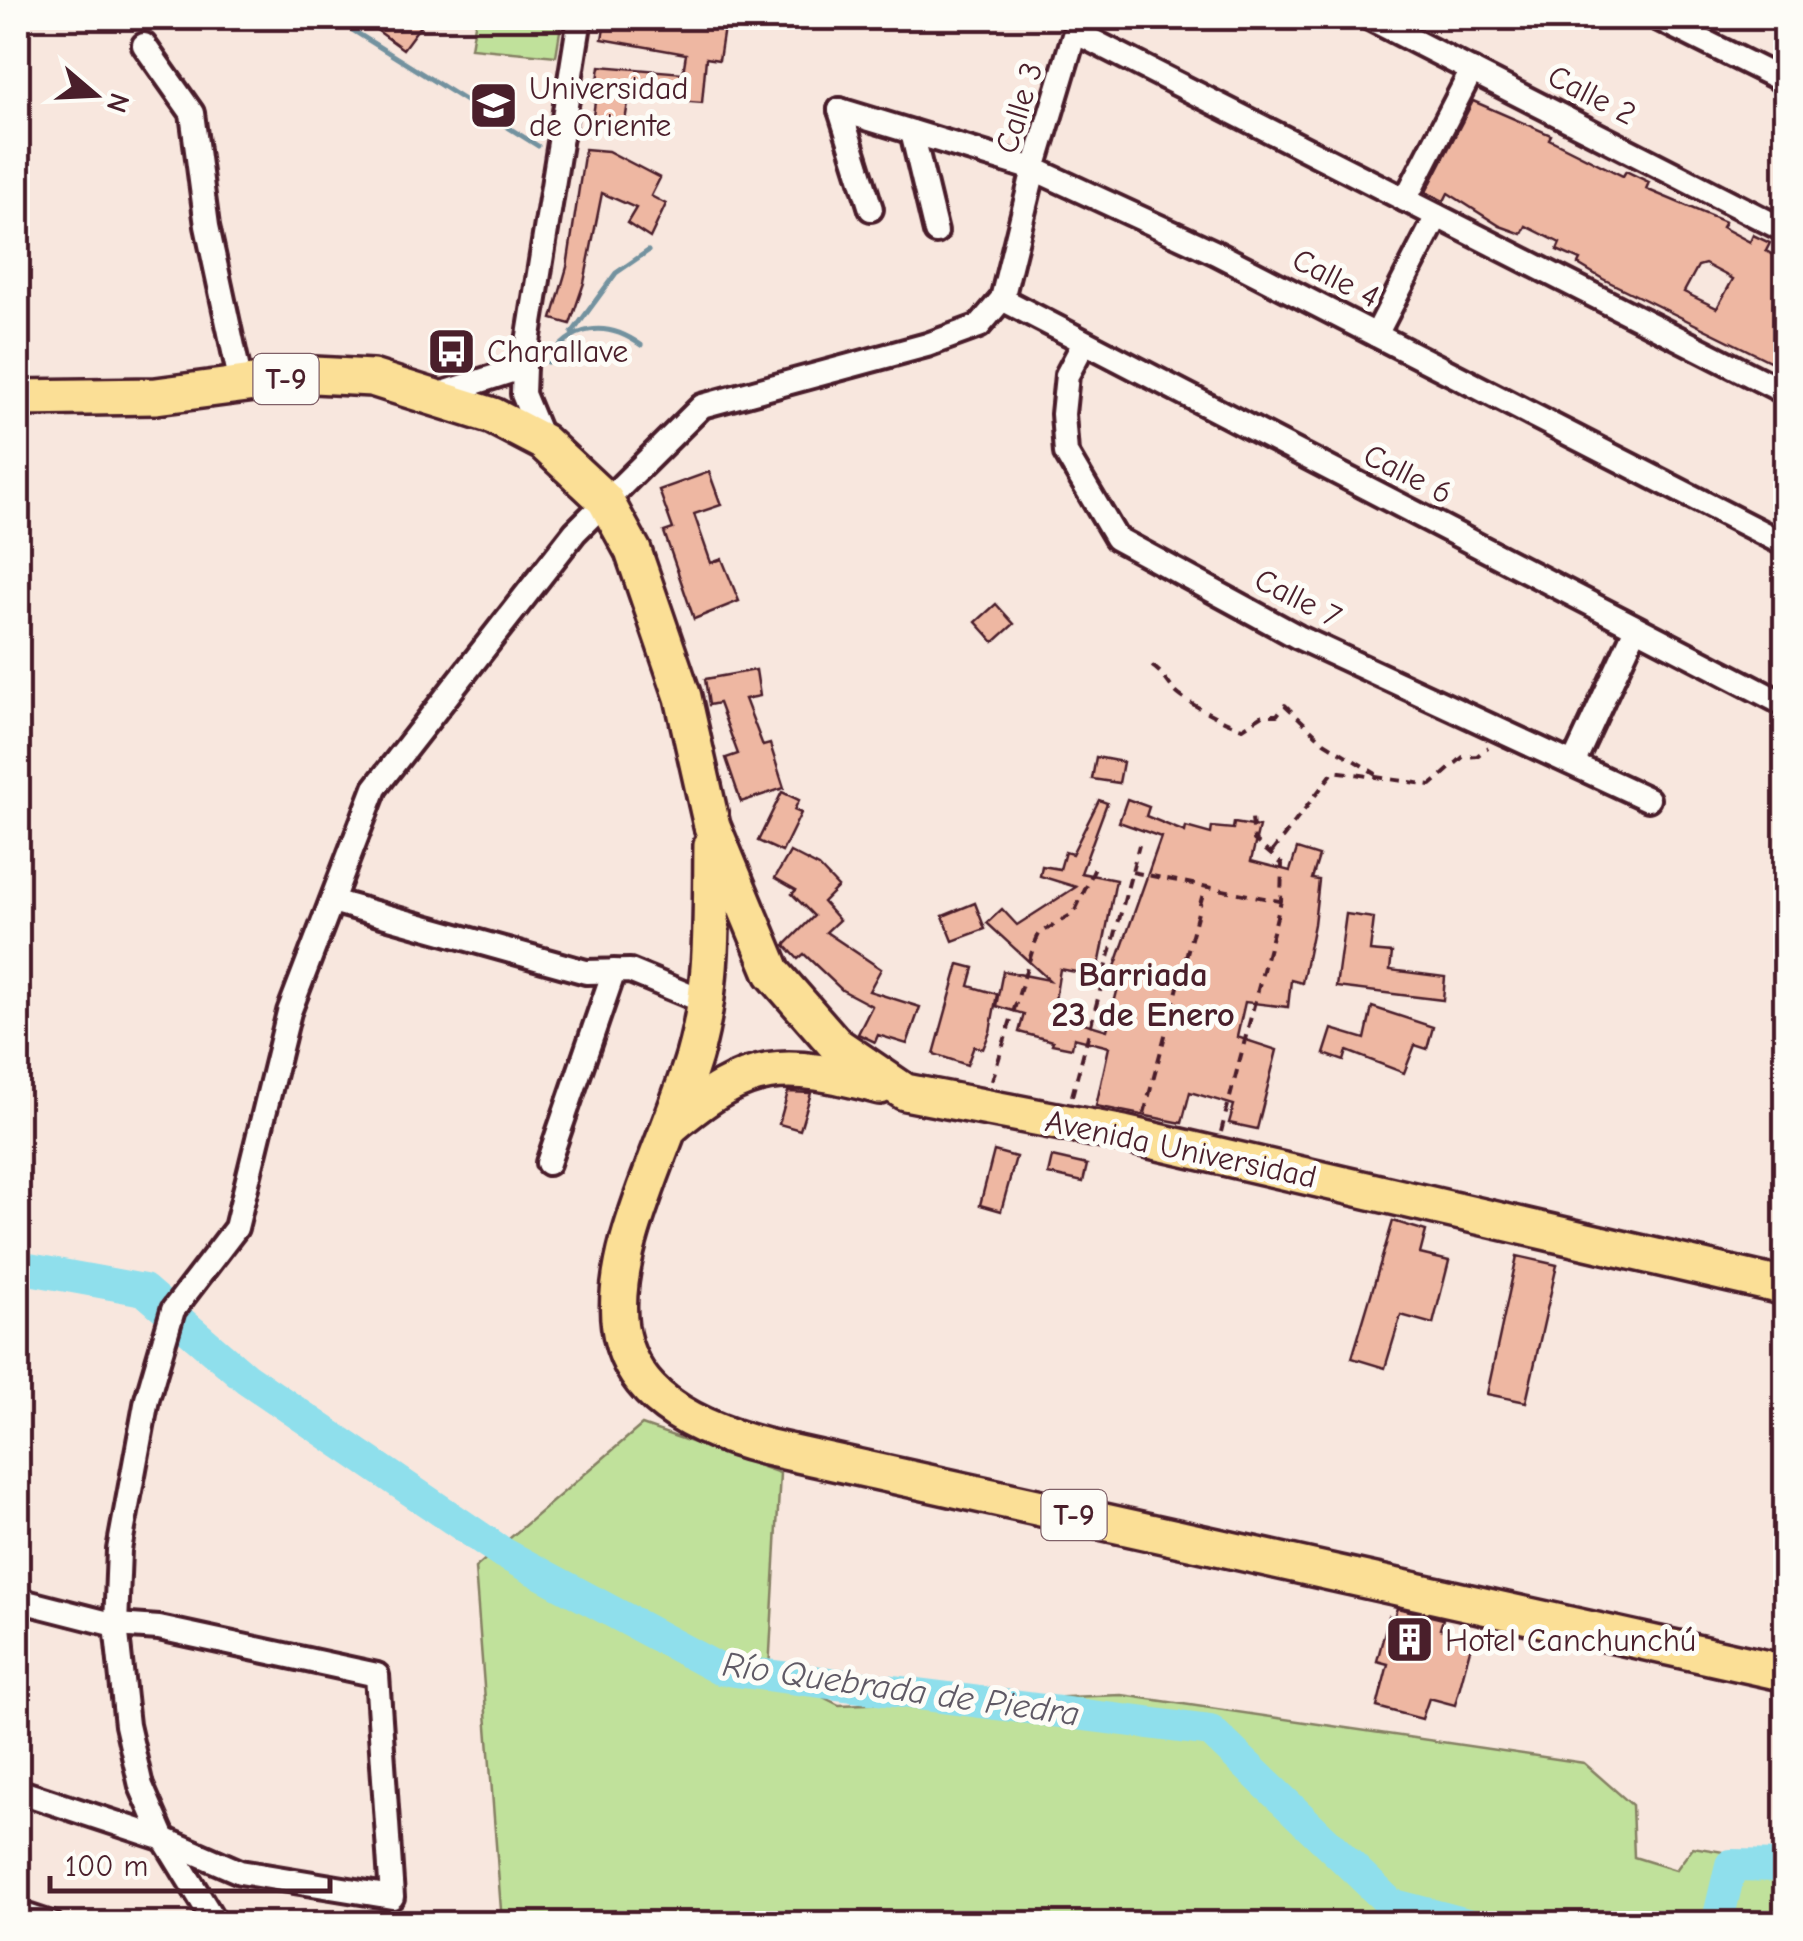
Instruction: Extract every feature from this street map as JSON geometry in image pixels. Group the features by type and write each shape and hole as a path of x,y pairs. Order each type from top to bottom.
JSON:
{"highway":[{"name":"T-9","path":"18,398 156,396 314,376 372,378 493,416 543,442 605,500 634,551 683,696 712,826 710,978 695,1053 635,1209 617,1283 623,1346 641,1381 669,1407 712,1433 1786,1672"},
{"name":"Avenida Universidad","path":"712,826 772,973 836,1046 904,1092 1138,1137 1786,1287"},
{"name":"T-9","path":"670,1126 733,1079 757,1072 810,1071 904,1092"}],"street":[{"path":"543,442 530,420 523,394 524,367 580,18"},
{"name":"Calle 2","path":"1369,18 1786,231"},
{"path":"1657,18 1786,82"},
{"name":"Calle 3","path":"1002,299 1034,169 1078,25 1405,200 1786,393"},
{"path":"144,45 192,113 207,226 241,384"},
{"path":"1405,200 1472,70"},
{"name":"Calle 4","path":"871,209 840,110 1034,169 1216,253 1786,545"},
{"path":"912,132 936,232"},
{"path":"1376,334 1437,216"},
{"path":"216,1924 164,1839 141,1786 127,1726 116,1625 125,1516 147,1399 174,1310 236,1228 289,1012 375,788 605,500 702,406 927,345 979,326 1002,299"},
{"name":"Calle 6","path":"1002,299 1786,704"},
{"name":"Calle 7","path":"1084,342 1068,375 1063,414 1066,453 1116,538 1298,637 1648,799"},
{"path":"436,395 524,367"},
{"path":"1574,762 1636,628"},
{"path":"332,901 586,972 630,970 705,1002"},
{"path":"548,1163 614,971"},
{"path":"18,1600 116,1625 159,1628 378,1675 392,1897 240,1872 164,1839 18,1791"},
{"path":"18,1913 52,1924"}],"path":[{"path":"1152,666 1163,673 1181,697 1232,726 1244,728 1262,715 1278,716 1285,705 1324,742 1379,776"},
{"path":"1271,854 1334,771 1431,785 1463,757 1477,756 1505,731"},
{"path":"1215,1156 1281,902 1282,864 1254,840 1252,818"},
{"path":"1065,1123 1139,845"},
{"path":"987,1108 1034,944 1040,934 1074,913 1095,868"},
{"path":"1132,872 1281,902"},
{"path":"1138,1137 1204,886"}],"green space":[{"path":"476,18 561,25 556,56 471,48"},
{"path":"642,1425 780,1473 769,1670 839,1705 1122,1695 1584,1763 1632,1805 1634,1857 1676,1870 1693,1847 1785,1862 1785,1923 502,1923 475,1568"}],"building":[{"path":"360,18 426,18 403,49"},
{"path":"606,18 725,21 719,60 706,58 702,103 629,97 625,121 593,116 600,66 683,73 686,54 602,39"},
{"path":"1473,101 1551,135 1549,139 1623,176 1626,171 1649,182 1646,189 1725,222 1722,227 1750,242 1753,235 1770,243 1766,251 1786,261 1786,369 1603,279 1578,264 1580,260 1557,250 1560,243 1526,226 1522,234 1500,226 1448,193 1444,201 1426,192","holes":["1705,264 1733,279 1717,308 1684,292 1698,266"]},
{"path":"585,149 608,151 660,178 651,196 666,204 650,238 627,223 636,208 602,193 584,283 570,324 552,319 567,267"},
{"path":"709,472 721,505 694,514 711,563 722,559 739,601 694,619 664,532 673,529 659,490"},
{"path":"996,604 1014,624 994,642 976,622"},
{"path":"756,670 760,696 745,699 763,746 770,744 784,788 741,802 726,758 738,754 719,703 709,705 705,679"},
{"path":"1096,757 1123,762 1119,783 1092,779"},
{"path":"782,792 799,800 794,810 801,813 782,852 758,841"},
{"path":"1127,799 1149,807 1146,816 1185,832 1186,827 1211,834 1212,827 1233,829 1234,823 1259,827 1251,861 1290,871 1297,849 1319,856 1312,879 1319,880 1314,924 1302,983 1291,980 1288,1007 1245,1002 1237,1037 1277,1050 1257,1129 1229,1123 1234,1105 1190,1092 1182,1123 1096,1106 1109,1047 1074,1038 1072,1048 1052,1044 1053,1041 1019,1032 1024,1014 996,1006 1003,971 1049,980 987,923 1002,909 1017,925 1076,887 1040,876 1042,866 1060,869 1065,852 1072,854 1099,800 1107,803 1081,873 1116,880 1097,976 1060,969 1055,1000 1084,1007 1080,1022 1107,1030 1120,980 1111,978 1161,837 1119,822"},
{"path":"790,852 819,867 838,887 823,902 839,920 826,932 881,969 869,991 920,1007 907,1044 878,1035 875,1042 858,1034 872,1006 842,990 804,954 798,959 785,945 814,916 792,894 796,890 775,878"},
{"path":"975,903 985,929 953,941 943,916"},
{"path":"1346,914 1374,918 1370,951 1392,953 1390,970 1445,977 1443,1000 1336,987"},
{"path":"959,964 974,968 969,986 997,994 983,1049 974,1046 967,1065 934,1054"},
{"path":"1372,1007 1433,1027 1427,1049 1415,1045 1404,1073 1347,1051 1344,1061 1324,1054 1332,1029 1365,1039"},
{"path":"788,1092 811,1093 800,1130 779,1124"},
{"path":"994,1151 1016,1157 1001,1211 980,1205"},
{"path":"1052,1157 1087,1165 1083,1182 1048,1174"},
{"path":"1393,1221 1426,1231 1420,1254 1449,1261 1433,1324 1401,1315 1385,1368 1352,1358"},
{"path":"1517,1256 1557,1265 1526,1402 1487,1394"},
{"path":"1397,1608 1443,1619 1440,1629 1473,1638 1455,1705 1429,1698 1422,1719 1377,1707 1388,1664 1377,1661 1389,1616 1394,1617"}],"waterway":[{"path":"333,18 538,146"},
{"path":"572,333 616,273 648,251"},
{"path":"548,362 567,340 590,330 615,332 641,345"},
{"name":"Río Quebrada de Piedra","path":"18,1267 144,1290 246,1378 503,1553 719,1669 1211,1731 1391,1904 1467,1924"},
{"name":"Río Quebrada de Piedra","path":"1717,1924 1731,1865 1786,1866"}],"place":[{"name":"Universidad de Oriente","path":"494,106"},
{"name":"Charallave","path":"452,351"},
{"name":"Hotel Canchunchú","path":"1410,1640"}],"district":[{"name":"Barriada 23 de Enero","path":"1143,994"}]}
